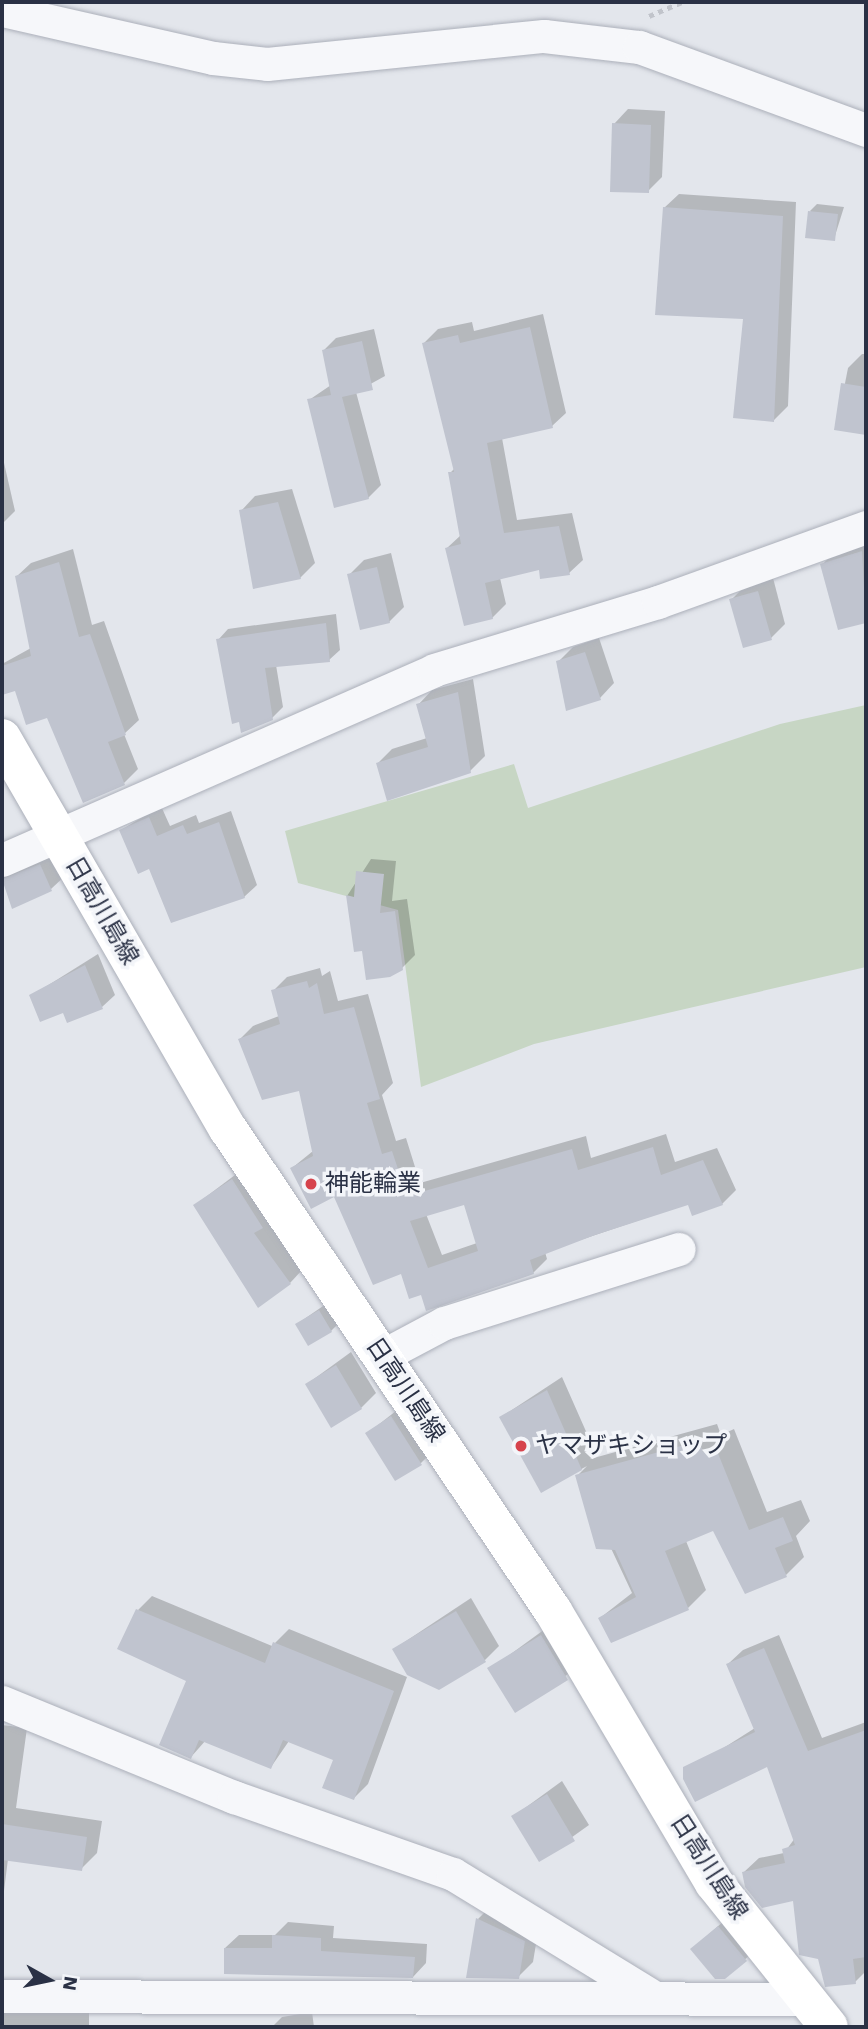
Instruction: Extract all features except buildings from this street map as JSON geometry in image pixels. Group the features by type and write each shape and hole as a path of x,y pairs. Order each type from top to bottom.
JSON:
{"main road":[{"name":"日高川島線","path":"2,738 228,1129 554,1611 715,1883 804,1999 829,2027"}],"street":[{"path":"2,10 213,58 267,64 544,36 639,47 866,130"},
{"path":"2,860 434,670 658,601 866,527"},
{"path":"382,1356 444,1323 679,1249"},
{"path":"2,1702 234,1797 453,1874 649,1994"},
{"path":"2,1996 446,2002 649,1994 804,1999"}],"green space":[{"path":"866,705 866,967 534,1044 421,1087 398,910 298,883 285,831 514,764 528,808 780,724"}],"place":[{"name":"神能輪業","path":"311,1184"},
{"name":"ヤマザキショップ","path":"521,1446"}]}
